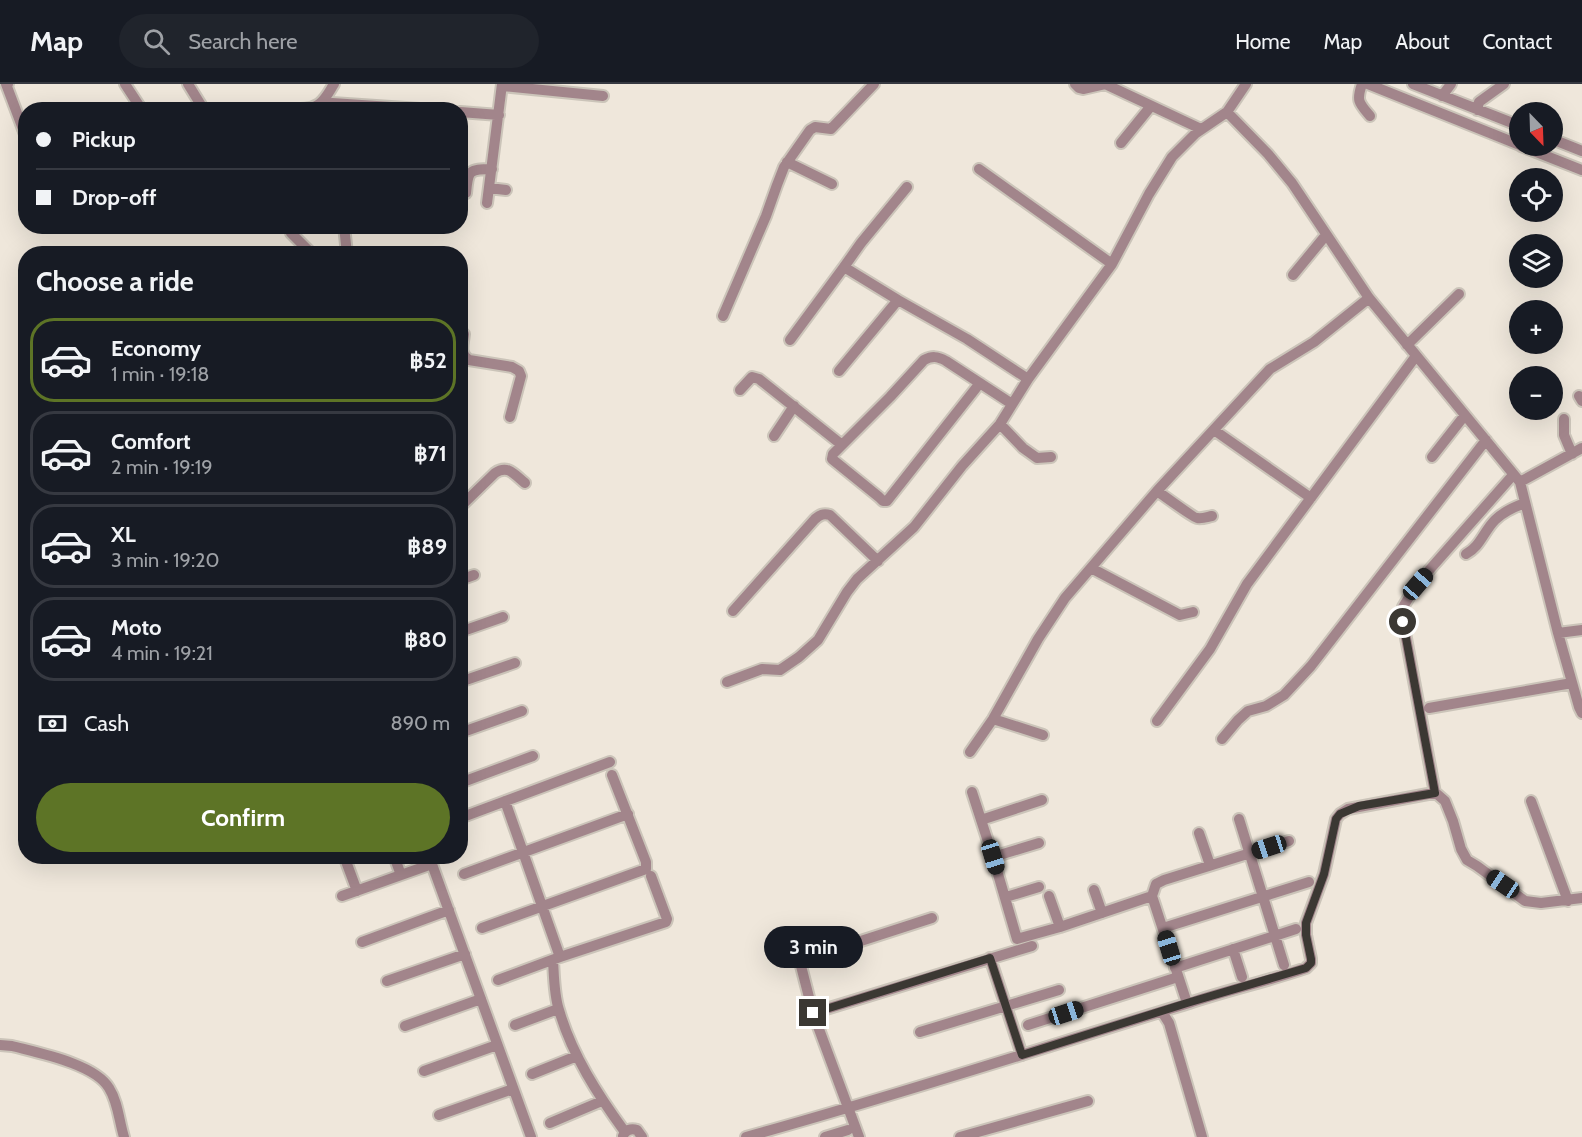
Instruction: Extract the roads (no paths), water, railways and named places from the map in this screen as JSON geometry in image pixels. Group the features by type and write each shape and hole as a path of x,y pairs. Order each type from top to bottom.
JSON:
{"street":[{"path":"7,84 18,115"},
{"path":"124,84 136,102"},
{"path":"188,84 199,102"},
{"path":"330,102 334,84"},
{"path":"723,316 788,162 810,130 815,126 831,129 874,84"},
{"path":"1075,84 1083,89 1105,84 1202,129"},
{"path":"727,682 762,669 780,670 818,640 857,579 914,526 962,466 1000,424 1028,379 1112,264 1149,194 1172,157 1202,129 1227,112 1246,84"},
{"path":"1362,84 1358,101 1370,116"},
{"path":"1368,84 1509,141"},
{"path":"1413,84 1509,122"},
{"path":"1442,96 1451,84"},
{"path":"1477,110 1479,102 1504,84"},
{"path":"487,204 502,85 603,96"},
{"path":"1121,143 1151,106"},
{"path":"1227,112 1268,154 1292,183 1369,298 1516,478 1525,503 1558,633 1582,713"},
{"path":"468,113 499,116"},
{"path":"1563,143 1582,151"},
{"path":"1547,156 1582,170"},
{"path":"788,162 832,184"},
{"path":"468,175 478,169 492,169"},
{"path":"979,169 1112,264"},
{"path":"789,340 861,243 907,187"},
{"path":"489,188 506,190"},
{"path":"292,234 304,246"},
{"path":"1293,275 1326,235"},
{"path":"844,267 967,339 1028,379"},
{"path":"1407,345 1460,294"},
{"path":"970,752 993,719 1065,598 1157,491 1270,369 1314,342 1369,298"},
{"path":"839,371 898,300"},
{"path":"1157,721 1210,649 1247,584 1416,356"},
{"path":"980,383 887,501 884,501 832,459 842,445 924,360 930,357 939,357 980,383 1012,404"},
{"path":"468,359 512,367 520,374 521,378 510,417"},
{"path":"740,390 755,376 842,445"},
{"path":"774,436 794,406"},
{"path":"1432,457 1466,415"},
{"path":"1564,419 1564,435 1572,454"},
{"path":"1000,424 1023,448 1037,458 1051,457"},
{"path":"1214,430 1311,498"},
{"path":"1222,739 1248,711 1266,706 1284,695 1311,666 1486,440"},
{"path":"1435,793 1403,622 1403,607 1418,584 1516,478 1582,448"},
{"path":"468,499 495,472 500,470 508,469 525,483"},
{"path":"1157,491 1194,517 1212,516"},
{"path":"1466,554 1476,547 1495,520 1525,503"},
{"path":"733,611 815,519 826,513 878,561"},
{"path":"1091,568 1180,615 1193,612"},
{"path":"468,577 474,575"},
{"path":"468,629 503,616"},
{"path":"1558,633 1582,630"},
{"path":"468,679 515,663"},
{"path":"1429,708 1572,683"},
{"path":"468,730 522,711"},
{"path":"993,719 1043,735"},
{"path":"468,780 533,756"},
{"path":"468,815 609,762"},
{"path":"482,928 646,869 646,862 612,775"},
{"path":"972,792 1017,939 1152,896"},
{"path":"753,1136 1306,968 1311,963 1311,959 1306,923 1324,874 1336,819 1340,814 1359,806 1435,793 1445,801 1467,860 1525,901 1541,903 1582,898"},
{"path":"981,820 1042,800"},
{"path":"505,801 542,905 557,958 558,1009 577,1056 602,1101 624,1134 634,1129 642,1137"},
{"path":"1531,801 1568,901"},
{"path":"464,874 628,814"},
{"path":"1239,819 1284,965"},
{"path":"1199,833 1210,865"},
{"path":"1187,1003 1152,896 1156,884 1289,841"},
{"path":"993,857 1039,843"},
{"path":"347,864 357,891"},
{"path":"397,864 401,875"},
{"path":"342,896 401,875 423,864"},
{"path":"432,864 513,1089 526,1136"},
{"path":"498,980 666,922 667,919 651,876"},
{"path":"1163,928 1309,882"},
{"path":"1006,897 1039,887"},
{"path":"1094,890 1102,913"},
{"path":"1049,896 1060,927"},
{"path":"362,942 449,910"},
{"path":"859,1137 813,1013 800,965 802,960 932,918"},
{"path":"1028,1025 1177,972 1233,949 1296,929"},
{"path":"813,1013 1032,946"},
{"path":"1233,949 1242,977"},
{"path":"387,981 465,954"},
{"path":"990,958 1022,1055"},
{"path":"920,1032 1059,990"},
{"path":"405,1026 481,999"},
{"path":"515,1025 558,1009"},
{"path":"1162,1012 1169,1023 1202,1137"},
{"path":"0,1045 12,1046 84,1067 98,1074 115,1099 124,1137"},
{"path":"424,1071 497,1045"},
{"path":"532,1074 577,1056"},
{"path":"440,1116 513,1089"},
{"path":"550,1123 602,1101"},
{"path":"960,1137 1088,1101"},
{"path":"825,1137 848,1130"}]}
